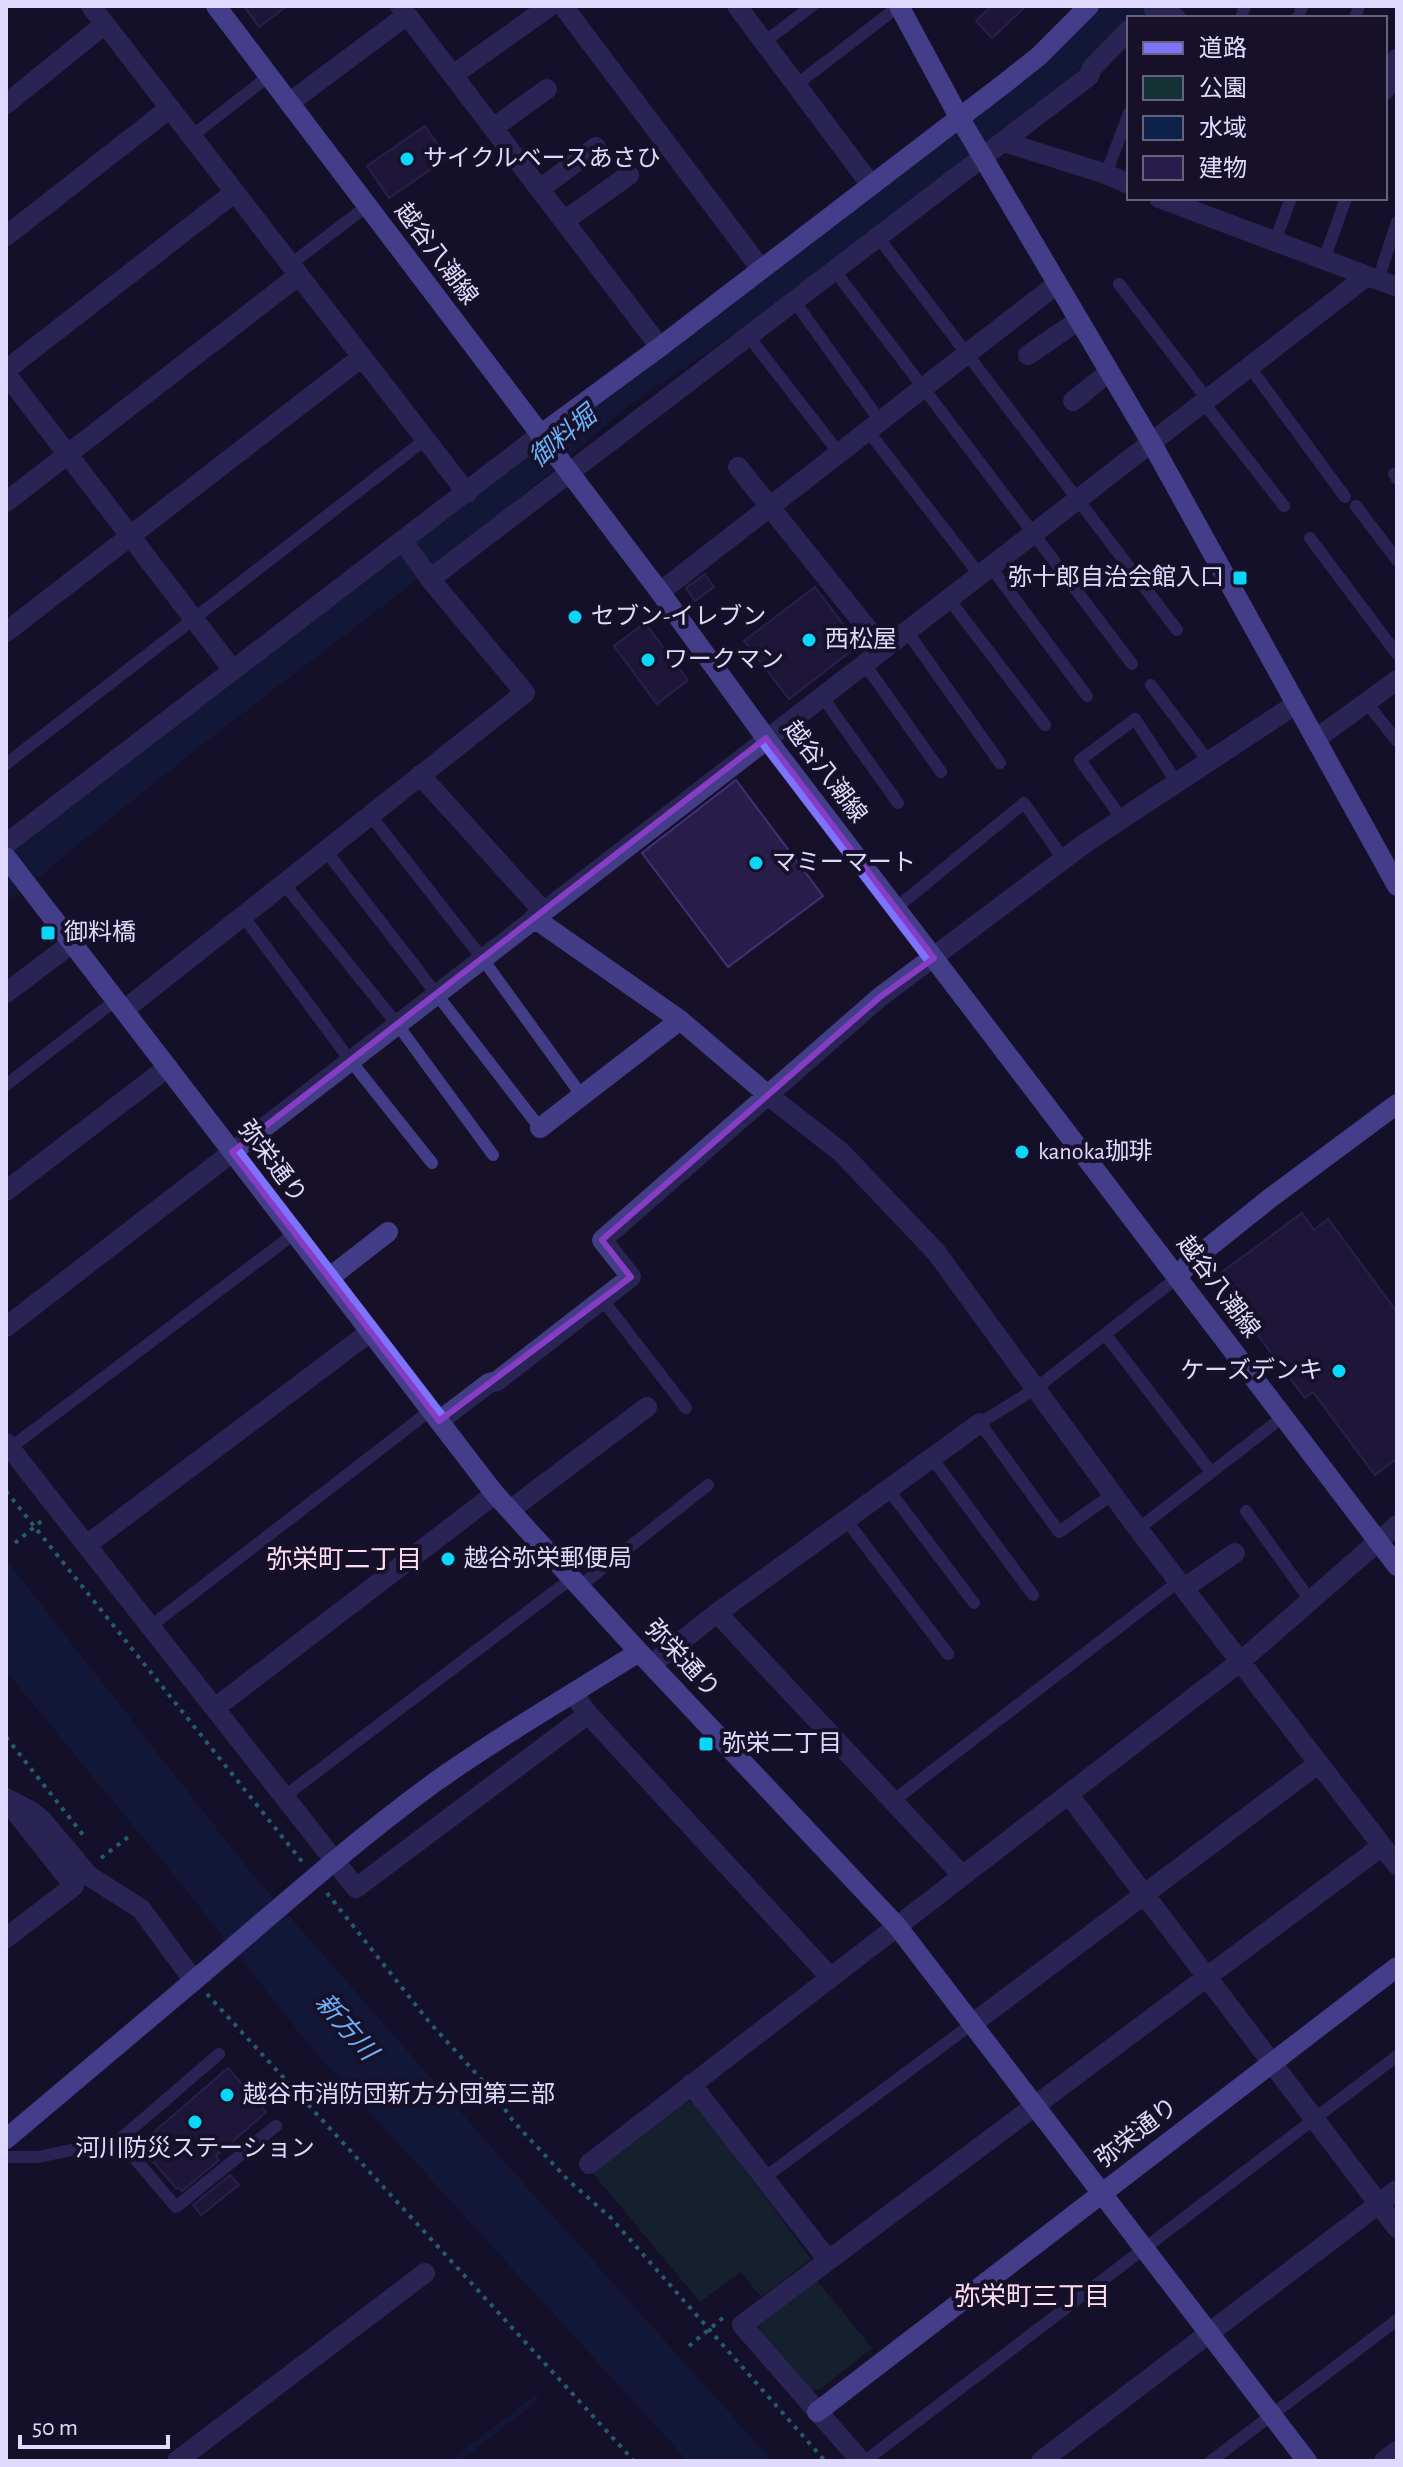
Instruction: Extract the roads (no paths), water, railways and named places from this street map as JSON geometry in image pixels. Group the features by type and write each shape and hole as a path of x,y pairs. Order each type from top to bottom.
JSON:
{"street":[{"path":"91,6 467,493"},
{"name":"越谷八潮線","path":"216,6 660,592 766,738 1397,1566"},
{"path":"453,75 550,6"},
{"path":"563,6 761,269"},
{"path":"737,6 871,185"},
{"path":"899,6 980,154 1151,442 1397,886"},
{"path":"6,844 542,439 871,185 962,122 1039,56 1089,6"},
{"path":"289,103 404,11 660,347"},
{"path":"6,104 105,24"},
{"path":"428,577 566,470 795,302 980,154 1004,142 1089,76 1092,68 1127,32"},
{"path":"1387,85 1397,59"},
{"path":"493,128 547,89"},
{"path":"6,236 170,108"},
{"path":"1004,142 1127,183"},
{"path":"540,189 596,147"},
{"path":"564,221 629,175"},
{"path":"233,670 6,372 235,192"},
{"path":"1166,200 1381,281"},
{"path":"6,502 295,270"},
{"path":"6,1327 1249,366 1381,281"},
{"path":"660,592 1057,284"},
{"path":"1028,355 1079,320"},
{"path":"6,632 362,357"},
{"path":"1073,401 1109,372"},
{"path":"738,467 883,648"},
{"path":"120,1005 243,916 525,693 428,577 405,543"},
{"path":"1316,739 1397,680"},
{"path":"435,1415 497,1381 631,1277 602,1240 880,997 1122,819 1296,704"},
{"path":"420,775 538,914 680,1020 841,1152 936,1252 1138,1529 1397,1865"},
{"name":"弥栄通り","path":"6,857 495,1494 897,1926 1100,2194 1397,1967"},
{"path":"6,993 72,943"},
{"path":"540,1128 680,1020"},
{"path":"6,1191 168,1067"},
{"path":"1178,1277 1189,1263 1269,1199 1397,1104"},
{"path":"329,1278 388,1232"},
{"path":"88,1544 370,1332"},
{"path":"510,1510 647,1407"},
{"path":"6,2139 372,1830 432,1784 490,1744 567,1698 646,1658 717,1613 980,1423"},
{"path":"8,1445 356,1888 588,1714"},
{"path":"215,1708 495,1494"},
{"path":"589,2164 1241,1661 1397,1525"},
{"path":"1182,1584 1235,1553"},
{"path":"717,1613 962,1875"},
{"path":"567,1698 588,1714 830,1977"},
{"path":"972,2024 1319,1763"},
{"path":"1069,1795 1397,2228"},
{"path":"6,1799 42,1820 89,1876 141,1909 198,1977"},
{"path":"6,1799 74,1886 6,1938"},
{"path":"863,2461 742,2325 1382,1846"},
{"path":"691,2084 828,2260"},
{"path":"1041,2461 1397,2190"},
{"path":"817,2412 1100,2194 1307,2461"},
{"path":"177,2461 425,2273"},
{"path":"1384,2461 1397,2451"}],"lane":[{"path":"763,43 812,6"},
{"path":"796,85 899,6"},
{"path":"192,136 269,76"},
{"path":"1106,174 1127,118"},
{"path":"1275,241 1290,200"},
{"path":"1324,260 1345,200"},
{"path":"295,270 367,206"},
{"path":"1381,281 1397,222"},
{"path":"878,237 1177,630"},
{"path":"835,271 1132,664"},
{"path":"1119,284 1284,506"},
{"path":"795,302 874,426 984,570 1087,696"},
{"path":"749,337 839,453"},
{"path":"1249,366 1397,560"},
{"path":"6,764 426,439"},
{"path":"1310,538 1397,654"},
{"path":"948,598 1045,725"},
{"path":"906,630 1000,763"},
{"path":"864,663 941,772"},
{"path":"1151,685 1209,762"},
{"path":"821,695 898,803"},
{"path":"1366,702 1397,741"},
{"path":"1122,819 1080,760 1135,719 1177,783"},
{"path":"896,908 1024,803 1064,860"},
{"path":"371,816 482,958 582,1096"},
{"path":"326,851 540,1128"},
{"path":"284,884 397,1024 493,1155"},
{"path":"243,916 350,1060 432,1163"},
{"path":"6,1085 120,1005"},
{"path":"8,1445 294,1234"},
{"path":"1113,1494 1059,1532 980,1423 1035,1389 1178,1277"},
{"path":"602,1299 686,1408"},
{"path":"1105,1334 1211,1472"},
{"path":"151,1626 435,1415"},
{"path":"1138,1529 1283,1417"},
{"path":"932,1458 1033,1595"},
{"path":"285,1796 708,1485"},
{"path":"888,1489 974,1603"},
{"path":"1246,1511 1310,1600"},
{"path":"846,1520 948,1654"},
{"path":"893,1801 1182,1584"},
{"path":"764,2178 972,2024"},
{"path":"6,2157 38,2157 119,2140 219,2054"},
{"path":"863,2461 1397,2056"},
{"path":"119,2140 176,2207 276,2126"},
{"path":"1211,2461 1397,2320"}],"water":[{"name":"新方川","path":"6,1560 252,1874 772,2461 688,2461 315,2052 6,1671"}],"waterway":[{"name":"御料堀","path":"6,880 177,741 465,520 618,391 750,301 938,163 1128,6"},
{"path":"455,2461 535,2399"}],"place":[{"name":"サイクルベースあさひ","path":"407,159"},
{"name":"弥十郎自治会館入口","path":"1240,578"},
{"name":"セブン-イレブン","path":"575,617"},
{"name":"西松屋","path":"809,640"},
{"name":"ワークマン","path":"648,660"},
{"name":"マミーマート","path":"756,863"},
{"name":"御料橋","path":"48,933"},
{"name":"kanoka珈琲","path":"1022,1152"},
{"name":"ケーズデンキ","path":"1339,1371"},
{"name":"越谷弥栄郵便局","path":"448,1559"},
{"name":"弥栄二丁目","path":"706,1744"},
{"name":"越谷市消防団新方分団第三部","path":"227,2095"},
{"name":"河川防災ステーション","path":"195,2122"}],"district":[{"name":"弥栄町二丁目","path":"344,1560"},
{"name":"弥栄町三丁目","path":"1032,2297"}]}
